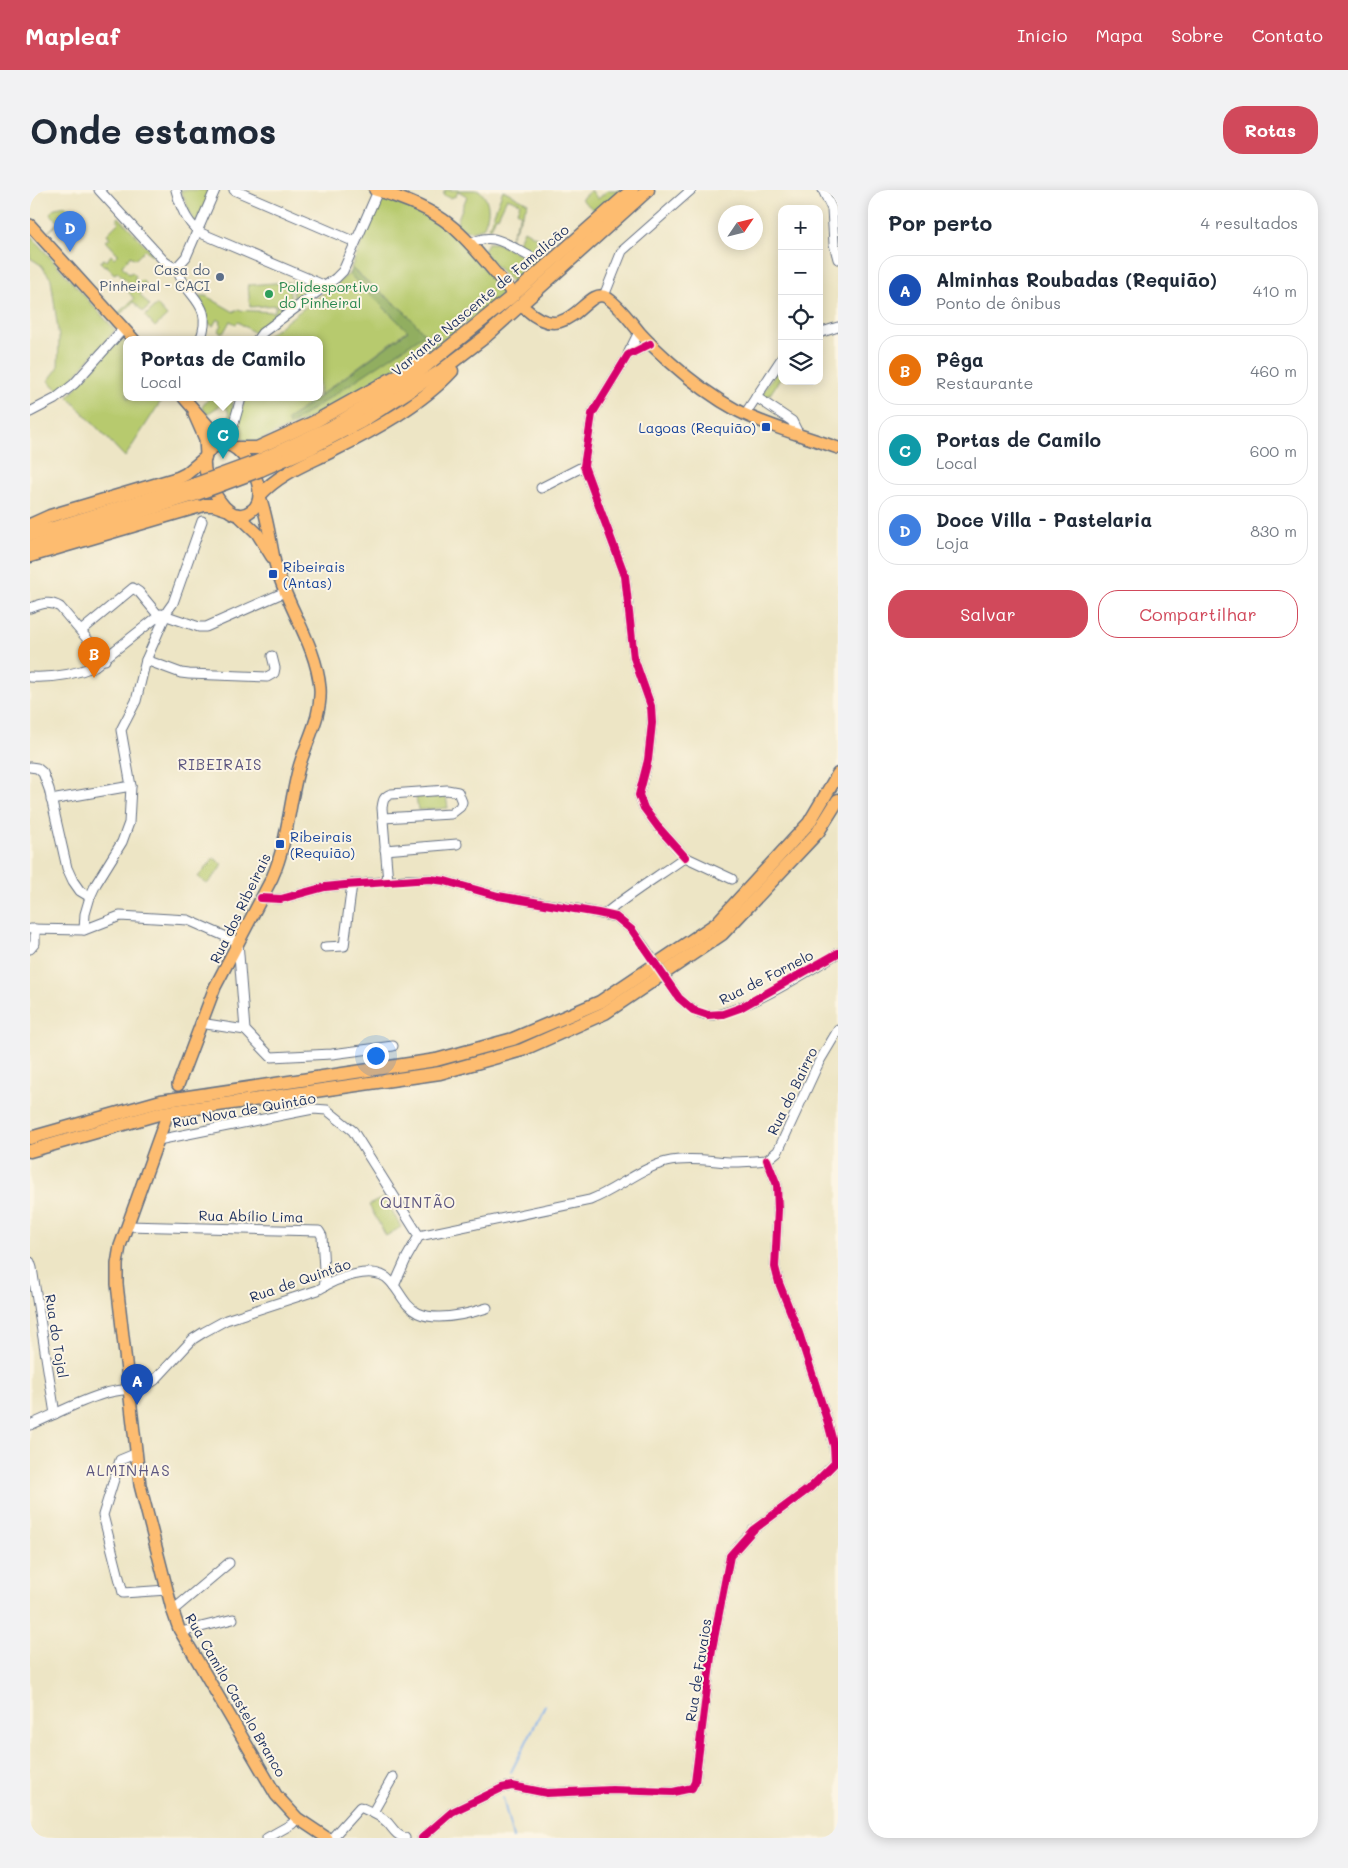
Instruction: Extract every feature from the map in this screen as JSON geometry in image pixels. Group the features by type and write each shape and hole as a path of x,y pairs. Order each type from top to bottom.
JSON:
{"highway":[{"name":"Variante Nascente de Famalicão","path":"259,466 362,410 406,382 456,344 632,190"},
{"name":"Variante Nascente de Famalicão","path":"30,547 311,448 361,422 412,391 470,350 526,302 648,190"},
{"path":"230,446 257,448 314,422 456,344"},
{"path":"260,496 282,476 348,443 413,404 449,374 470,350"},
{"path":"30,525 50,516 178,478 206,457"},
{"name":"Variante Nascente de Famalicão","path":"30,535 195,490"},
{"path":"30,556 204,505 214,505 232,512"},
{"path":"30,1138 161,1101 436,1060 513,1039 600,1002 716,924 809,823 838,774"},
{"path":"30,1151 162,1112 440,1072 530,1046 605,1013 722,934 818,832 838,800"}],"main road":[{"path":"376,190 414,205 446,221 510,290"},
{"path":"30,226 130,336"},
{"path":"527,310 545,322 562,322 589,301 601,296 611,301 650,344 671,363 719,400 745,414 838,448"},
{"path":"187,401 230,446 241,453 254,475 275,563"},
{"path":"187,401 205,439 206,457 204,465 206,475 219,500 257,533 275,563"},
{"path":"206,457 213,448 230,446"},
{"path":"232,512 248,513 254,509 260,496"},
{"name":"Rua dos Ribeirais","path":"178,1085 215,987 272,878 280,857 298,773 319,708 319,685 313,657 285,592 275,563"},
{"path":"158,1140 166,1118"},
{"name":"Rua Camilo Castelo Branco","path":"158,1140 118,1254 116,1272 140,1485 172,1612 181,1632 272,1790 297,1818 327,1838"}],"street":[{"path":"99,190 165,262 173,267 177,267"},
{"path":"176,190 191,225 197,231 321,284 324,287"},
{"path":"177,267 186,257 215,190"},
{"path":"234,190 356,242"},
{"path":"260,336 343,271 376,190"},
{"path":"601,296 622,251 690,190"},
{"path":"823,190 832,209 834,244 838,259"},
{"path":"470,245 482,237 493,238 531,257"},
{"path":"177,267 181,279 201,306 205,328 202,336"},
{"path":"823,332 838,328"},
{"path":"30,412 55,399 74,384 123,329"},
{"path":"639,332 628,355 592,414 584,466 625,576 634,658 651,706 652,722 648,760 639,795 644,808 658,827 686,857 732,879"},
{"path":"628,355 650,344"},
{"path":"745,414 778,364"},
{"path":"756,396 792,421 798,433"},
{"path":"230,446 240,401"},
{"path":"541,488 584,466"},
{"path":"30,677 49,678 84,671 105,660 162,615 173,603 202,521"},
{"path":"81,631 132,588 139,592 162,615 206,628 285,592"},
{"path":"30,608 47,603 54,603 60,607 105,660"},
{"path":"84,930 85,914 90,897 122,842 129,823 131,786 121,730 136,702 146,660 162,615"},
{"path":"146,660 189,674 267,677 274,673 275,668 272,656"},
{"path":"30,767 37,768 43,773 67,868 80,891 90,897"},
{"path":"51,800 131,786"},
{"path":"383,818 451,814 460,807 461,797 458,792 452,790 391,794 386,796 383,800 383,818 388,882"},
{"path":"385,850 457,844"},
{"path":"261,898 281,899 325,887 430,879 445,881 498,896 605,914 628,895 657,878 686,857"},
{"path":"325,947 344,946 352,884"},
{"name":"Rua de Fornelo","path":"605,914 616,917 632,930 678,998 693,1010 708,1015 723,1014 757,999 838,953"},
{"path":"30,949 35,943 33,929 84,930 120,916 188,920 238,942 245,1030"},
{"path":"200,1023 245,1030 271,1057 332,1054 394,1046"},
{"name":"Rua do Bairro","path":"767,1160 778,1151 819,1062 838,1030"},
{"name":"Rua Nova de Quintão","path":"158,1140 312,1109 327,1110 353,1131 419,1236"},
{"path":"394,1286 419,1236 590,1200 638,1174 666,1162 680,1160 735,1162 767,1160"},
{"name":"Rua de Favaios","path":"422,1838 452,1812 502,1788 512,1786 547,1793 612,1790 673,1792 692,1788 695,1782 712,1649 730,1556 753,1530 810,1487 835,1464 834,1446 828,1423 775,1267 778,1210 777,1185 767,1160"},
{"name":"Rua Abílio Lima","path":"127,1226 319,1231 322,1236 325,1286"},
{"name":"Rua do Tojal","path":"30,1262 55,1414"},
{"name":"Rua de Quintão","path":"30,1425 104,1393 148,1386 193,1339 220,1323 362,1273 375,1273 390,1280 405,1302 419,1313 434,1316 452,1315 471,1313 487,1308"},
{"path":"137,1453 120,1460 103,1515 123,1593 166,1590"},
{"path":"172,1612 229,1563"},
{"path":"181,1632 233,1619"},
{"path":"372,1812 393,1777"},
{"path":"332,1838 360,1806 372,1812 387,1823 399,1836 405,1838"},
{"path":"267,1838 292,1824 297,1818"}],"green space":[{"path":"179,190 212,190 196,222 194,222"},
{"path":"445,190 479,190 483,194 486,199 488,213 483,228 471,231 462,230 457,224 467,196 458,191 456,196 450,198 443,195"},
{"path":"503,190 528,203 509,241 521,214 517,211 520,203 507,198 498,217 496,216 491,228 489,227"},
{"path":"591,190 598,199 608,190 621,190 596,212 581,199"},
{"path":"381,197 424,214 450,231 506,293 438,344 406,361 365,388 317,415 253,443 236,437 235,433 244,401 313,401 287,420 289,424 424,334 405,312 351,268"},
{"path":"66,206 70,211 68,215 72,211 81,221 68,233 58,223 45,235 58,222 50,213 55,208"},
{"path":"119,217 154,255 145,250 136,259 130,256 122,266 129,274 132,272 136,276 134,279 137,283 142,280 148,287 140,295 150,306 143,312 134,302 118,316 117,314 134,299 125,287 128,283 118,272 114,274 106,265 104,266 100,262 104,259 107,261 111,255 114,258 118,254 106,241 110,238 107,234 119,222 117,219"},
{"path":"524,230 538,238 532,252 517,245"},
{"path":"30,235 115,330 60,392 48,381 58,368 59,338 51,279 41,265 30,258"},
{"path":"488,243 496,243 528,259 536,254 546,259 514,287 484,251"},
{"path":"351,268 405,312 425,334 289,425 287,420 313,401 323,401 323,394 408,331 349,274"},
{"path":"349,274 408,330 323,393 323,336 267,336"},
{"path":"292,280 306,286 307,283 314,286 315,289 256,334 238,322 236,324 230,321 224,332 218,331 222,325 221,321 217,319 213,326 208,323 207,314 199,296 206,296 234,312 235,310 275,312 275,307 292,305 294,303"},
{"name":"Polidesportivo do Pinheiral","path":"289,282 291,304 250,307 248,285"},
{"path":"157,305 167,316 155,327 145,316"},
{"path":"121,338 123,340 123,401 161,401 125,457 68,397"},
{"path":"778,369 778,382 767,399 761,395"},
{"path":"207,401 233,401 232,406 234,407 230,424 223,420 230,415 224,403 207,414 202,407"},
{"path":"446,796 448,808 418,810 416,797"},
{"path":"214,858 223,865 207,884 198,877"},
{"path":"384,1197 401,1227 386,1236 369,1205"}],"waterway":[{"path":"511,1772 545,1705"},
{"path":"503,1798 513,1838"}],"cycle path":[{"path":"650,344 628,355 592,414 584,466 625,576 634,658 651,706 652,723 648,760 639,795 644,808 658,827 685,857"},
{"path":"261,898 281,899 325,887 430,879 445,881 498,896 616,917 632,930 679,998 693,1010 708,1015 723,1014 740,1008 838,953"},
{"path":"422,1838 452,1812 502,1788 512,1786 547,1793 612,1790 673,1792 692,1788 695,1782 712,1649 730,1556 753,1530 811,1487 835,1463 834,1446 828,1423 775,1267 778,1210 777,1185 767,1160"}],"place":[{"name":"Doce Villa - Pastelaria","path":"70,252"},
{"name":"Casa do Pinheiral - CACI","path":"220,277"},
{"name":"Polidesportivo do Pinheiral","path":"269,294"},
{"name":"Lagoas (Requião)","path":"766,427"},
{"name":"Portas de Camilo","path":"223,459"},
{"name":"Ribeirais (Antas)","path":"273,574"},
{"name":"Pêga","path":"94,678"},
{"name":"Ribeirais (Requião)","path":"280,844"},
{"name":"Alminhas Roubadas (Requião)","path":"137,1405"}],"district":[{"name":"RIBEIRAIS","path":"220,764"},
{"name":"QUINTÃO","path":"418,1202"},
{"name":"ALMINHAS","path":"128,1470"}]}
